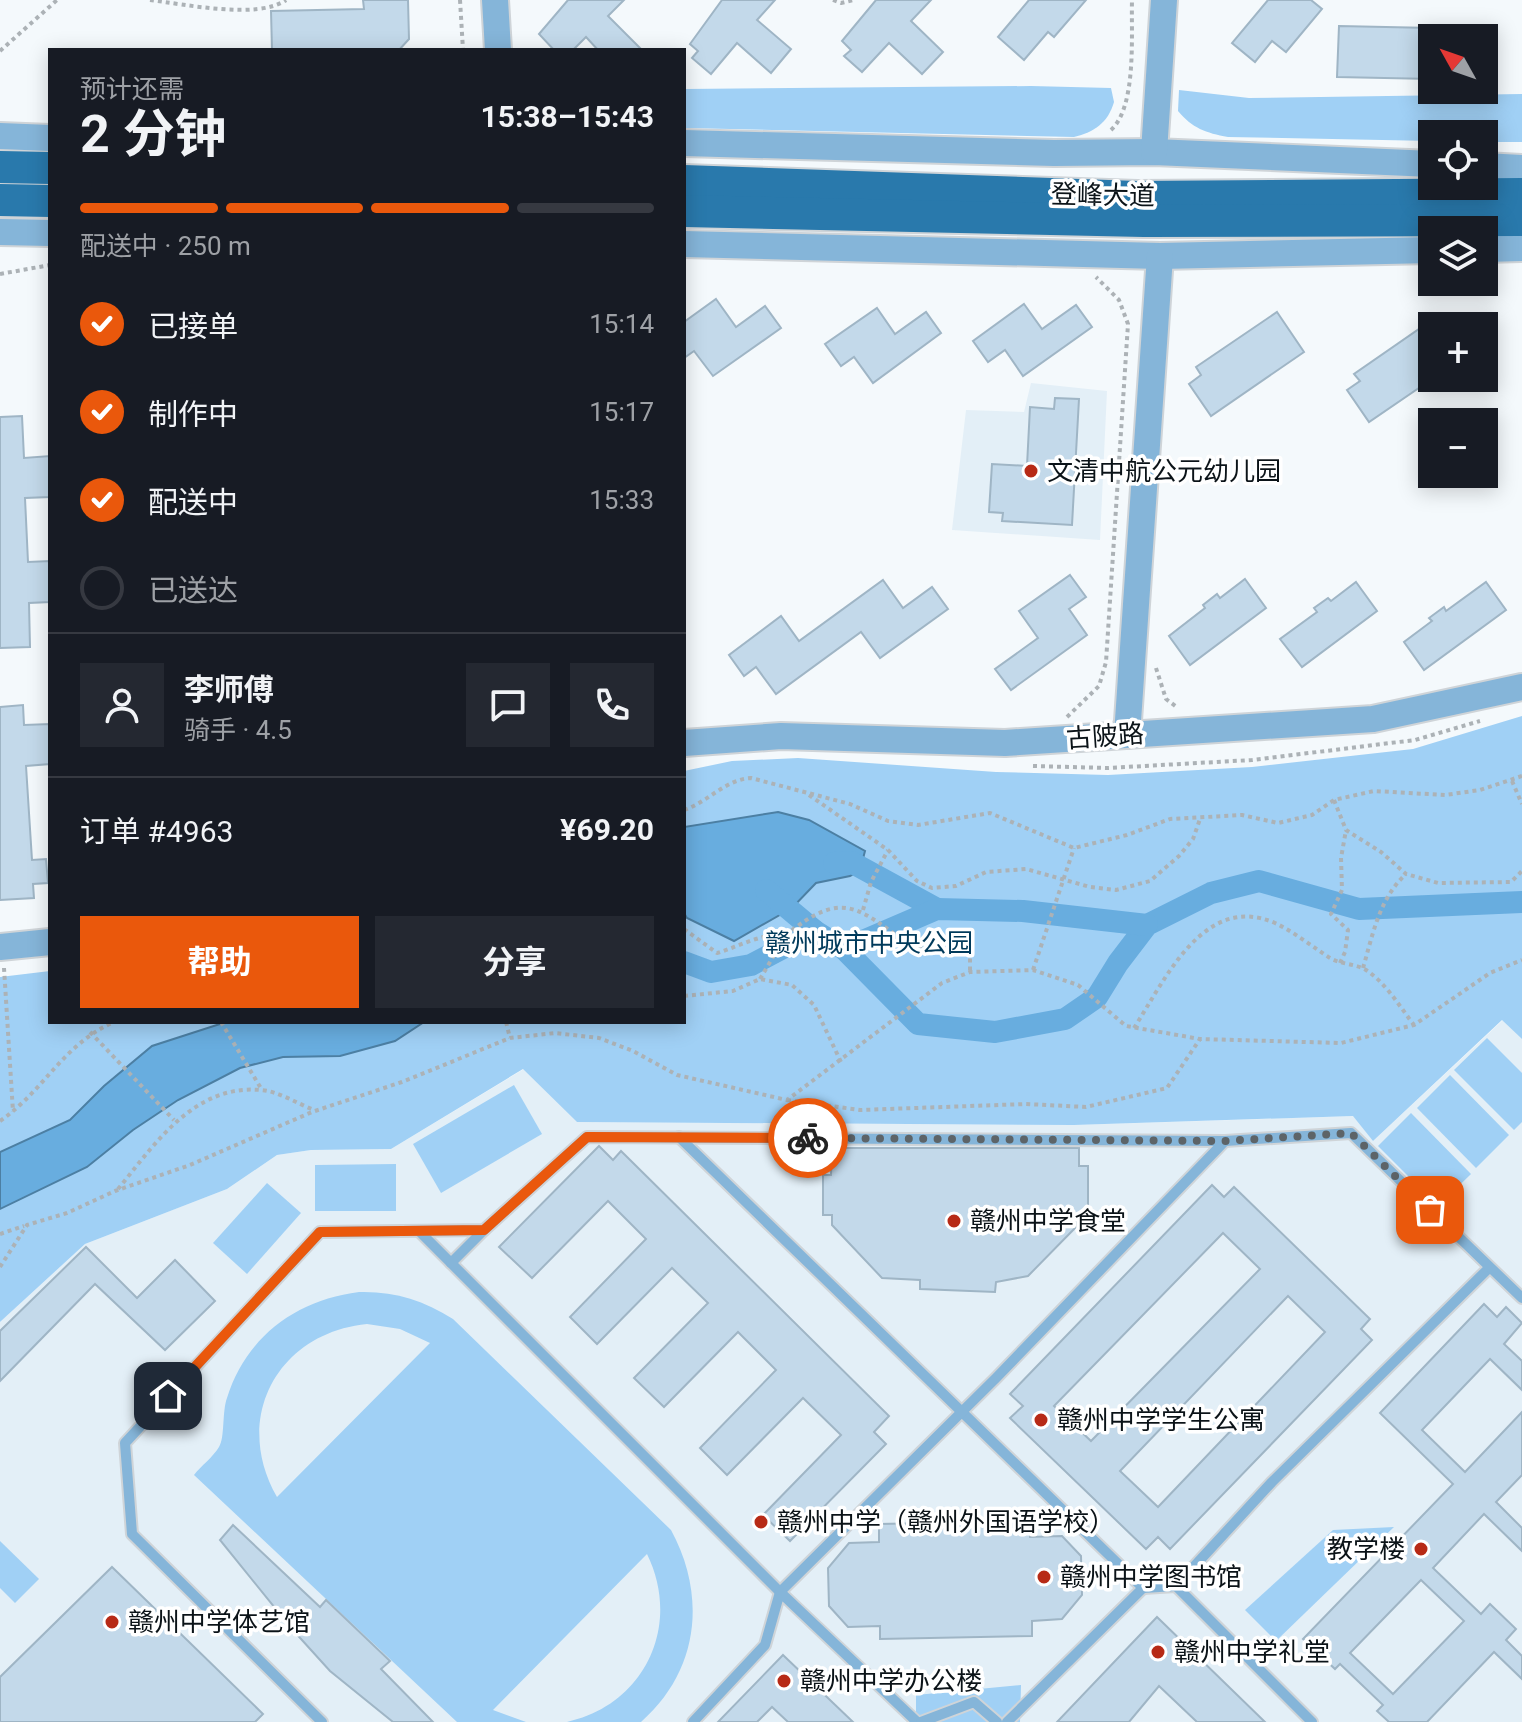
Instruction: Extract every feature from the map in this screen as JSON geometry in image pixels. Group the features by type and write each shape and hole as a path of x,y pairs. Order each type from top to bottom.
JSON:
{"main road":[{"path":"0,167 48,168"},
{"name":"登峰大道","path":"686,181 1137,197 1522,194"},
{"path":"0,200 48,201"},
{"name":"登峰大道","path":"686,211 1144,221 1522,220"}],"street":[{"path":"495,0 498,48"},
{"path":"1154,152 1164,0"},
{"path":"0,136 48,138"},
{"path":"686,143 1054,153 1154,152 1418,163"},
{"path":"1498,167 1522,168"},
{"path":"0,232 48,233"},
{"path":"686,244 1160,256 1418,250"},
{"path":"1498,249 1522,248"},
{"path":"1127,735 1160,256"},
{"name":"古陂路","path":"686,743 781,736 1005,743 1373,719 1522,687"},
{"path":"2,947 48,942"}],"lane":[{"path":"451,1263 587,1137 1225,1141 1351,1133 1522,1298"},
{"path":"679,1137 1143,1588"},
{"path":"693,1722 765,1645 780,1592 963,1411 1225,1141"},
{"path":"322,1722 132,1534 125,1443 320,1232 484,1230"},
{"path":"419,1231 780,1592 919,1722 974,1702 997,1722"},
{"path":"1007,1722 1143,1588 1176,1586 1282,1472 1489,1268"},
{"path":"1176,1586 1312,1722"}],"path":[{"path":"0,51 57,0"},
{"path":"150,0 240,9 269,7 286,0"},
{"path":"460,0 463,48"},
{"path":"833,0 841,3 854,0"},
{"path":"1103,138 1122,117 1127,96 1132,0"},
{"path":"0,274 48,265"},
{"path":"1058,721 1067,717 1099,686 1106,662 1128,324"},
{"path":"1154,654 1166,699 1186,711"},
{"path":"686,809 698,805 736,778 779,783 850,804 888,821 918,825 990,813 1074,848 1127,835 1170,819 1242,815 1278,823 1312,815 1334,800 1374,791 1445,795 1512,781 1522,776"},
{"path":"1512,781 1522,804"},
{"path":"806,793 888,850 917,881 932,888 956,886 986,872 1026,869 1116,890 1150,881 1193,839 1200,819"},
{"path":"1334,800 1346,830 1341,858 1342,890 1331,914 1348,930 1345,952 1339,964"},
{"path":"1346,830 1381,852 1406,874 1438,883 1511,882 1522,871"},
{"path":"1033,970 1074,848"},
{"path":"863,911 871,882 888,850"},
{"path":"1363,968 1372,935 1391,888 1406,874"},
{"path":"760,979 786,935 812,914 830,907 863,911 912,947 959,941 970,949 970,972"},
{"path":"1134,1028 1190,944 1208,928 1237,916 1273,922 1339,964 1363,968 1378,980 1414,1025"},
{"path":"686,930 717,953 746,945 768,933 786,935"},
{"path":"2,947 13,1112"},
{"path":"787,1100 942,983 970,972 1033,970 1078,985 1126,1026 1134,1028 1200,1039 1341,1043 1414,1025 1490,973 1522,960"},
{"path":"686,996 733,991 760,979 792,985 814,1005 841,1062"},
{"path":"0,1121 13,1112 90,1032 109,1024"},
{"path":"222,1024 262,1090"},
{"path":"506,1024 510,1038"},
{"path":"90,1032 174,1121"},
{"path":"0,1234 67,1213 317,1111 402,1082 510,1038 555,1033 599,1038 633,1051 677,1075 787,1100 860,1110 1026,1104 1086,1107 1167,1088 1200,1039"},
{"path":"115,1191 174,1121 197,1106 230,1093 262,1090 317,1111"},
{"path":"0,1267 27,1225"}],"shaded area":[{"name":"文清中航公元幼儿园","path":"1031,383 1107,391 1100,540 952,530 966,410 1024,412"},
{"path":"778,812 809,820 865,851 860,870 850,876 816,883 792,908 734,941 686,916 686,827"},
{"name":"赣州中学（赣州外国语学校）","path":"1503,1020 1522,1039 1522,1722 0,1722 0,1322 85,1244 227,1189 277,1155 311,1150 391,1149 524,1069 577,1122 1074,1125 1354,1116 1373,1141"},
{"path":"220,1024 421,1024 395,1041 340,1056 283,1057 240,1068 178,1100 133,1130 87,1167 0,1209 0,1152 70,1120 104,1086 152,1046"}],"green space":[{"path":"1111,88 1114,102 1099,126 1074,137 686,128 686,89"},
{"path":"1179,90 1249,98 1418,96 1418,104 1498,104 1498,94 1522,94 1522,142 1498,142 1498,120 1418,120 1418,141 1228,137 1200,129 1178,111"},
{"name":"赣州城市中央公园","path":"1522,716 1522,1039 1502,1020 1373,1141 1353,1116 1074,1125 577,1122 523,1069 391,1149 311,1150 277,1155 227,1189 85,1244 0,1322 0,977 48,971 48,1024 686,1024 686,771 732,761 798,758 996,772 1108,775 1252,767 1413,749"},
{"path":"1487,1038 1522,1073 1522,1122 1514,1130 1454,1070"},
{"path":"1450,1075 1509,1135 1476,1168 1417,1108"},
{"path":"514,1085 542,1134 441,1193 413,1144"},
{"path":"1411,1113 1471,1174 1438,1206 1378,1146"},
{"path":"396,1164 396,1211 315,1211 315,1165"},
{"path":"267,1183 301,1213 247,1274 213,1243"},
{"path":"359,1292 396,1295 431,1307 453,1319 671,1530 690,1581 693,1606 691,1632 675,1680 641,1722 567,1722 594,1713 617,1699 636,1680 649,1658 658,1634 660,1608 657,1581 647,1554 493,1710 526,1722 457,1722 194,1475 221,1443 227,1398 247,1357 276,1325 314,1303","holes":["367,1324 400,1329 430,1343 277,1497 264,1468 259,1438 262,1410 271,1385 287,1362 309,1344 335,1331"]},
{"path":"1394,1527 1276,1641 1245,1610 1333,1530"},
{"path":"0,1541 39,1579 15,1603 0,1588"},
{"path":"1021,1685 1020,1722 916,1722 916,1695"}],"building":[{"path":"363,0 408,0 409,39 401,48 272,48 271,11 364,9"},
{"path":"568,0 624,0 608,16 640,48 596,48 586,37 575,48 552,48 539,34"},
{"path":"722,0 775,0 757,20 791,49 771,73 737,43 711,74 692,58 698,51 690,44"},
{"path":"876,0 931,0 911,21 943,52 922,74 889,43 862,72 844,56 851,50 842,41"},
{"path":"1029,0 1086,0 1054,37 1048,32 1024,60 998,37"},
{"path":"1268,0 1311,0 1322,9 1286,52 1272,41 1255,62 1232,43"},
{"path":"1339,26 1418,28 1418,79 1337,77"},
{"path":"716,299 736,327 765,306 781,328 713,376 694,351 686,357 686,321"},
{"path":"1024,304 1042,329 1076,305 1092,327 1023,376 1005,350 988,362 973,341"},
{"path":"877,308 895,334 926,312 941,333 873,383 854,357 841,366 825,344"},
{"path":"1277,312 1304,352 1211,416 1189,384 1201,375 1196,367"},
{"path":"1418,330 1418,389 1369,422 1347,390 1360,381 1354,374"},
{"path":"1055,398 1079,399 1072,525 1002,521 1003,513 989,512 992,464 1027,466 1030,407 1054,409"},
{"path":"22,416 24,458 48,456 48,497 25,498 28,562 48,561 48,602 29,603 30,647 0,648 0,417"},
{"path":"1070,575 1086,597 1069,609 1087,635 1011,690 995,669 1038,638 1019,611"},
{"path":"1245,579 1266,608 1190,665 1169,636 1205,608 1203,605 1217,594 1220,598"},
{"path":"883,580 903,608 932,587 948,609 880,658 861,632 776,694 756,667 744,676 729,655 781,616 799,641"},
{"path":"1356,582 1377,611 1302,667 1280,639 1317,612 1314,608 1328,598 1331,601"},
{"path":"1486,582 1506,610 1424,670 1404,642 1432,621 1429,618 1444,607 1446,611"},
{"path":"23,705 24,725 48,724 48,764 26,766 32,860 46,859 48,883 33,884 34,898 0,900 0,707"},
{"path":"599,1146 613,1160 621,1151 889,1416 874,1432 886,1444 790,1541 763,1515 841,1435 803,1398 727,1475 700,1448 776,1370 738,1332 664,1407 634,1378 708,1303 672,1268 597,1344 570,1317 646,1239 608,1201 532,1278 499,1247"},
{"name":"赣州中学食堂","path":"832,1148 1079,1148 1079,1166 1088,1166 1088,1216 1077,1216 1077,1226 1028,1276 996,1282 995,1292 920,1289 920,1280 882,1278 832,1225 832,1215 823,1215 823,1175 831,1175"},
{"path":"1212,1185 1224,1197 1234,1187 1370,1319 1361,1329 1372,1340 1170,1549 1158,1537 1146,1549 1010,1418 1023,1406 1010,1394","holes":["1223,1233 1260,1269 1091,1441 1054,1406","1288,1296 1325,1332 1158,1507 1120,1471"]},
{"path":"86,1247 137,1298 175,1260 215,1301 165,1350 95,1284 0,1381 0,1331"},
{"path":"1484,1304 1497,1317 1506,1307 1522,1323 1504,1344 1522,1361 1522,1390 1490,1359 1422,1430 1465,1472 1522,1412 1522,1475 1496,1502 1522,1528 1522,1551 1484,1514 1433,1568 1481,1614 1490,1604 1516,1629 1506,1640 1522,1656 1522,1679 1494,1652 1427,1722 1389,1722 1377,1711 1383,1705 1340,1664 1335,1669 1303,1639 1453,1484 1380,1413","holes":["1421,1580 1464,1621 1393,1694 1350,1653"]},
{"name":"赣州中学图书馆","path":"1030,1521 1030,1537 1062,1536 1081,1556 1082,1595 1062,1619 1032,1621 1032,1636 880,1639 880,1626 848,1627 829,1606 828,1568 849,1543 879,1542 879,1524"},
{"path":"233,1525 320,1607 326,1600 390,1661 381,1669 433,1722 393,1722 330,1671 220,1540"},
{"name":"赣州中学体艺馆","path":"112,1567 263,1714 255,1722 0,1722 0,1677"},
{"name":"赣州中学礼堂","path":"1157,1617 1265,1722 1197,1722 1159,1686 1129,1722 1057,1722"},
{"name":"赣州中学办公楼","path":"783,1655 853,1722 788,1722 772,1707 757,1722 718,1722"}],"waterway":[{"path":"834,863 851,862 937,909"},
{"path":"766,890 815,931 844,949 918,1024 995,1032 1065,1019 1097,997 1147,925 1211,893 1259,881 1359,909 1522,902"},
{"path":"844,949 937,909 1023,911 1147,925"},
{"path":"686,963 711,972 751,965 815,931"}],"way so far":[{"path":"808,1138 1225,1141 1351,1133 1430,1210"}],"place":[{"name":"文清中航公元幼儿园","path":"1031,471"},
{"name":"赣州中学食堂","path":"954,1221"},
{"name":"赣州中学学生公寓","path":"1041,1420"},
{"name":"赣州中学（赣州外国语学校）","path":"761,1522"},
{"name":"教学楼","path":"1421,1549"},
{"name":"赣州中学图书馆","path":"1044,1577"},
{"name":"赣州中学体艺馆","path":"112,1622"},
{"name":"赣州中学礼堂","path":"1158,1652"},
{"name":"赣州中学办公楼","path":"784,1681"}],"route":[{"path":"168,1396 320,1232 484,1230 587,1137 808,1138"}]}
